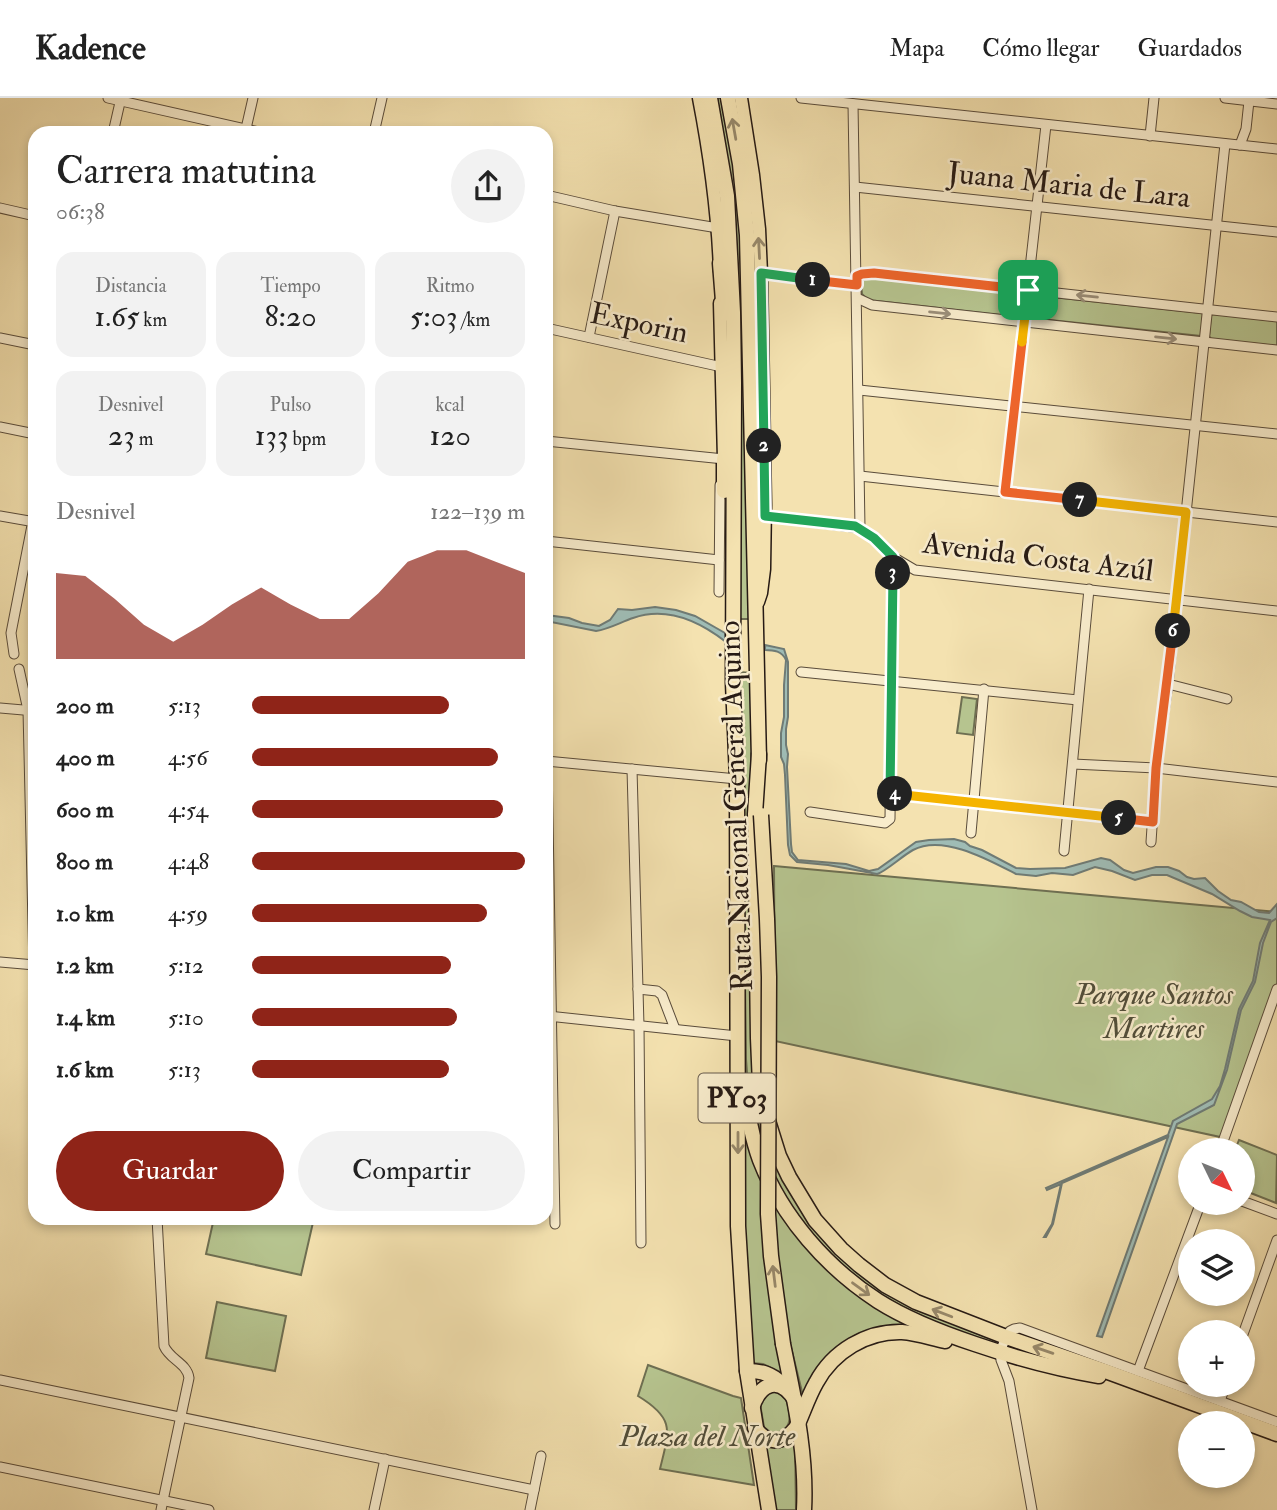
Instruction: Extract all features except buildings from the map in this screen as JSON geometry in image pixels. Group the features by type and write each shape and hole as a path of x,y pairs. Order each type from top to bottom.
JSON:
{"highway":[{"name":"Ruta Nacional General Aquino","path":"710,98 727,196 731,254 734,383 733,683 737,779 738,1226 747,1371 769,1510"},
{"name":"Ruta Nacional General Aquino","path":"728,98 739,160 748,256 759,754 769,977 768,1214 783,1343 791,1395 799,1421 804,1510"},
{"path":"720,263 728,351 734,383"},
{"name":"PY03","path":"722,459 725,546 733,576"},
{"name":"PY03","path":"759,754 755,814 759,1058 764,1108 779,1156 815,1220 859,1265 885,1285 916,1302 1105,1371 1132,1376 1277,1434"},
{"name":"PY03","path":"737,1039 748,1118 760,1159 800,1229 836,1270 869,1295 904,1316 961,1339 1028,1362 1076,1373 1132,1376"},
{"path":"755,1428 775,1442 791,1435 822,1372 838,1354 855,1343 890,1332 905,1332 946,1341 961,1339"},
{"path":"747,1371 765,1372 777,1379 791,1395"},
{"path":"752,1408 756,1396 766,1386 778,1385 791,1395"}],"main road":[{"name":"PY03","path":"699,98 718,228 722,459"},
{"name":"PY03","path":"741,98 753,176 761,273 765,516 764,569 756,609"},
{"path":"755,531 763,397"}],"street":[{"path":"108,98 226,126"},
{"path":"246,126 253,98"},
{"path":"376,126 382,98"},
{"path":"801,98 1277,149"},
{"path":"1150,136 1154,98"},
{"path":"1224,98 1277,104"},
{"path":"115,126 121,99"},
{"path":"1240,145 1245,136 1245,99"},
{"path":"765,516 860,528 853,104"},
{"path":"1005,492 1046,125"},
{"path":"1151,842 1156,768 1168,684 1225,144"},
{"name":"Juana Maria de Lara","path":"855,187 1277,232"},
{"path":"553,197 615,211 718,228"},
{"path":"0,208 28,214"},
{"path":"589,337 615,211"},
{"path":"761,273 857,281"},
{"path":"857,281 862,274 874,273 1277,317"},
{"path":"857,298 872,305 1277,350"},
{"name":"Exporin","path":"553,329 722,367"},
{"path":"0,338 28,344"},
{"path":"859,390 1277,434"},
{"path":"0,427 28,433"},
{"path":"553,442 722,459 719,592"},
{"path":"860,476 1277,522"},
{"path":"0,516 28,521"},
{"name":"Avenida Costa Azúl","path":"860,528 893,557 915,569 1277,611"},
{"path":"553,542 719,561"},
{"path":"14,654 11,633 28,551"},
{"path":"810,812 885,823 890,819 893,557"},
{"path":"1065,851 1089,589"},
{"path":"19,669 28,700"},
{"path":"801,672 1078,700"},
{"path":"1168,684 1227,699"},
{"path":"971,833 984,689"},
{"path":"0,708 28,710"},
{"path":"553,762 737,779"},
{"path":"1073,764 1156,768 1277,782"},
{"path":"632,769 639,1026 641,1243"},
{"path":"890,794 1153,822"},
{"path":"0,962 28,964"},
{"path":"638,989 657,991 662,995 675,1029"},
{"path":"1225,1138 1273,1011 1277,989"},
{"path":"553,1016 675,1029 737,1039"},
{"path":"553,1155 555,1224"},
{"path":"1255,1206 1277,1214"},
{"path":"1196,1215 1132,1376 1220,1401 1277,1422"},
{"path":"157,1225 164,1346 171,1358 189,1373 162,1506"},
{"path":"1248,1320 1277,1240"},
{"path":"1006,1337 1000,1352 1001,1360 1009,1381 1032,1510"},
{"path":"0,1380 534,1490"},
{"path":"1220,1401 1221,1397"},
{"path":"530,1510 541,1456"},
{"path":"374,1510 385,1459"},
{"path":"0,1467 162,1506 209,1510"}],"green space":[{"path":"714,98 724,98 739,198 751,619 738,619"},
{"path":"869,277 1020,293 1023,296 1021,314 1017,317 868,300 862,294 861,282"},
{"path":"1034,295 1202,313 1201,336 1031,318 1031,297"},
{"path":"1211,315 1277,321 1277,346 1211,339"},
{"path":"738,672 752,673 761,1151 748,1086 746,1059"},
{"path":"962,697 977,699 973,735 957,733"},
{"name":"Parque Santos Martires","path":"774,866 1277,912 1277,994 1225,1138 775,1041"},
{"path":"741,1118 762,1177 782,1373 763,1364 752,1363 746,1320"},
{"path":"1255,1146 1277,1155 1276,1203 1255,1195"},
{"path":"773,1153 845,1258 996,1340 995,1344 990,1345 895,1305 839,1265 803,1226 774,1177"},
{"path":"774,1198 855,1291 902,1323 919,1330 876,1331 803,1396 789,1339 776,1244"},
{"path":"212,1225 312,1225 301,1275 206,1254"},
{"path":"217,1302 286,1316 275,1371 206,1358"},
{"name":"Plaza del Norte","path":"648,1365 741,1398 754,1485 660,1469 667,1427 659,1412 638,1396"},
{"path":"775,1390 786,1399 790,1416 784,1430 772,1434 764,1427 760,1404 763,1396"},
{"path":"794,1441 796,1510 774,1510 764,1444 779,1448"}],"water":[{"path":"655,607 695,616 725,633 726,642 694,622 670,615 646,615 596,631 553,622 553,616 599,626 610,620 618,609"},
{"path":"765,645 784,649 788,662 787,767 791,844 792,852 798,860 846,864 869,871 878,869 916,842 954,839 1016,868 1065,868 1101,858 1133,873 1168,867 1187,877 1205,878 1231,900 1241,902 1259,912 1269,913 1277,904 1277,918 1271,922 1263,943 1255,982 1241,1010 1227,1070 1214,1105 1177,1124 1102,1337 1097,1336 1168,1137 1062,1183 1053,1224 1044,1237 1052,1224 1061,1184 1047,1190 1046,1188 1168,1135 1173,1121 1212,1099 1220,1086 1239,1009 1253,981 1260,943 1270,920 1252,917 1212,894 1167,875 1152,875 1135,880 1095,867 1073,875 1016,874 966,851 938,845 913,850 877,874 797,862 790,855 788,845 785,775 781,757 786,660 777,652 765,650"}],"route":[{"path":"761,273 857,285 857,276 874,273 1028,290 1005,492 1186,512 1168,684 1156,768 1153,822 890,794 893,557 874,538 855,526 765,516 761,273"}]}
